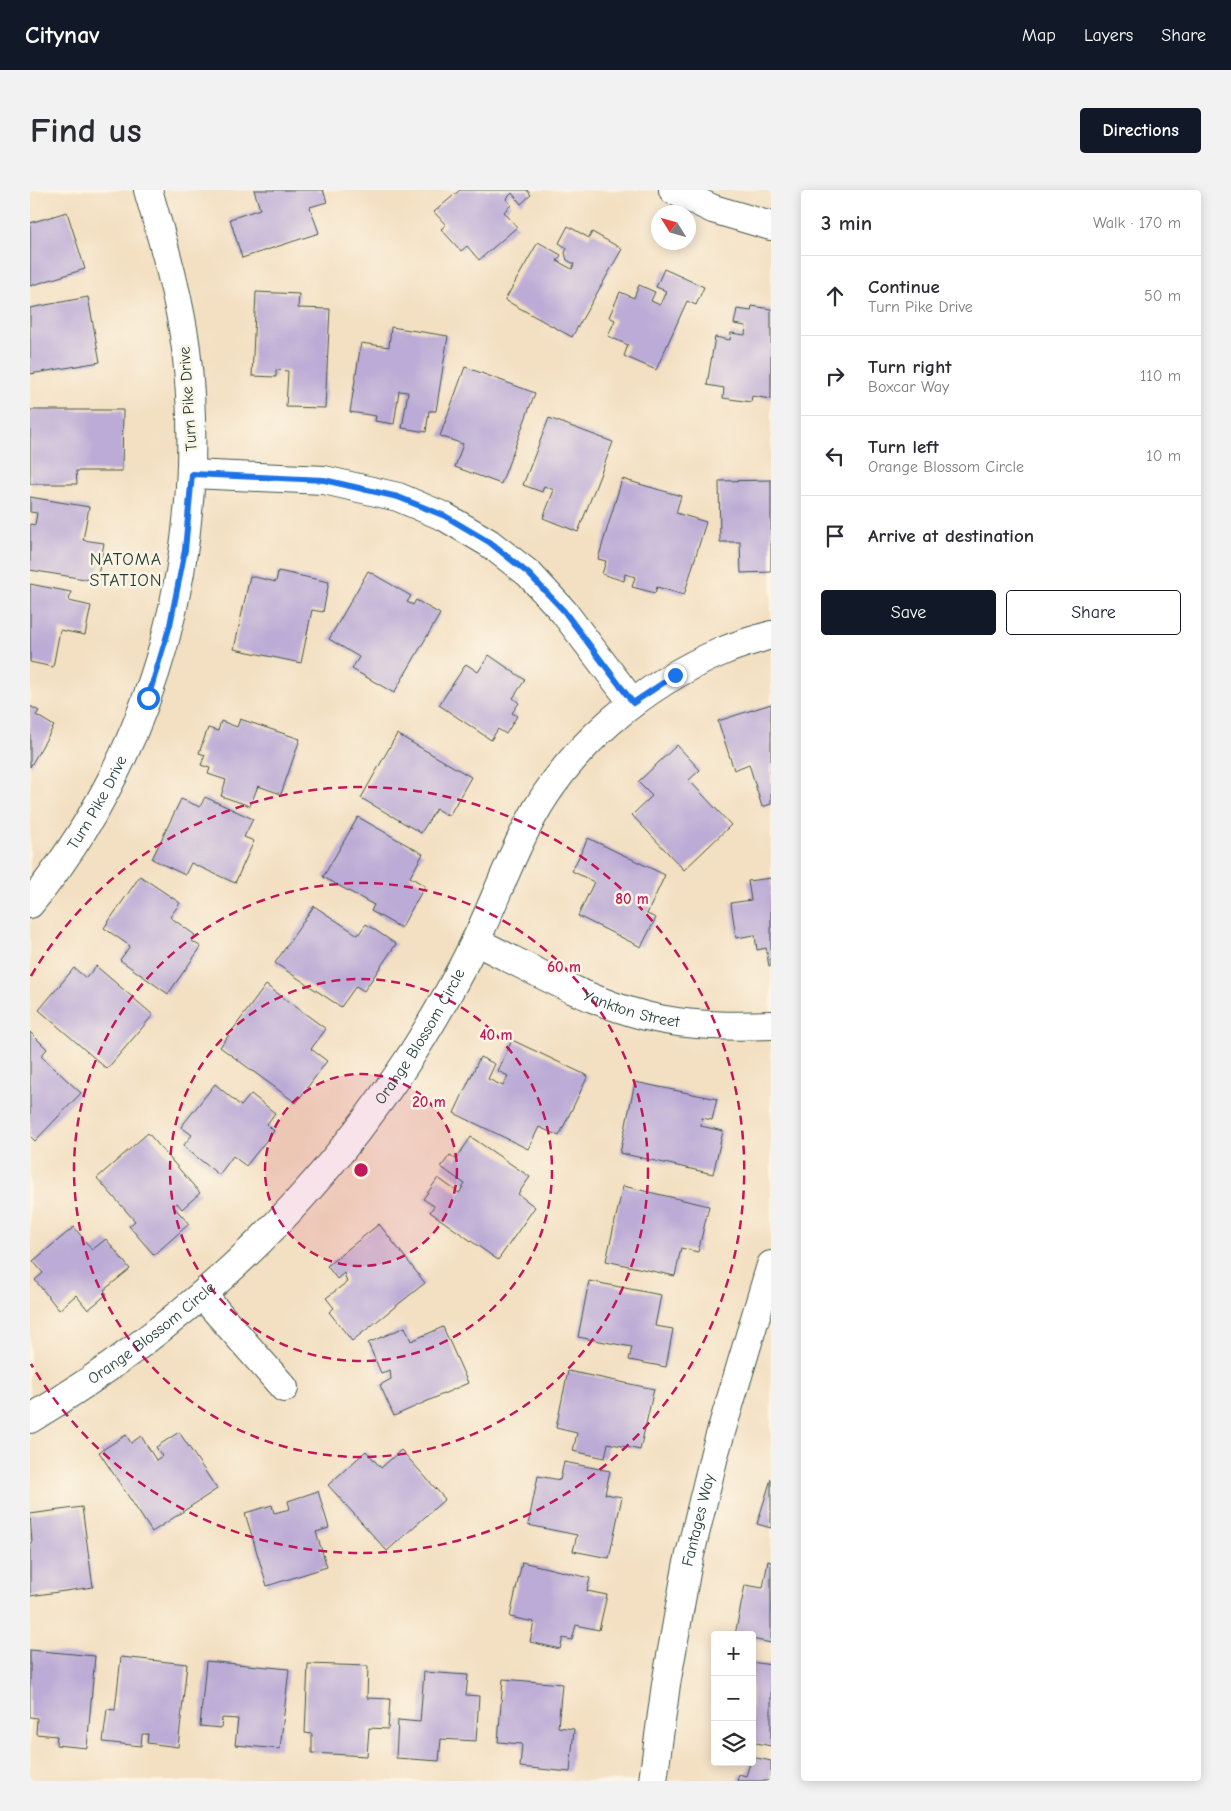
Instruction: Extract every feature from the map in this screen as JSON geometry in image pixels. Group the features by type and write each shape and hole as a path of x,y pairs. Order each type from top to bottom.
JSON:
{"street":[{"name":"Turn Pike Drive","path":"30,904 52,877 94,813 129,746 148,698 174,607 185,550 192,474 192,423 185,348 172,272 148,190"},
{"path":"674,190 713,210 771,226"},
{"path":"192,474 324,480 398,497 445,516 489,542 529,574 564,611 633,703"},
{"name":"Orange Blossom Circle","path":"30,1419 83,1387 147,1342 203,1296 251,1251 305,1194 356,1134 406,1062 442,1003 475,941 528,824 543,800 575,757 614,718 675,675 724,650 771,635"},
{"name":"Yankton Street","path":"475,941 596,999 646,1016 727,1027 771,1025"},
{"name":"Fantages Way","path":"653,1781 666,1684 687,1567 715,1452 771,1265"},
{"path":"203,1296 284,1388"}],"building":[{"path":"254,190 323,190 327,202 310,207 319,233 242,258 230,219 260,209"},
{"path":"460,190 527,190 531,195 521,204 512,193 506,199 511,205 504,212 517,227 479,260 467,246 461,251 441,229 446,225 434,212"},
{"path":"67,212 85,269 30,286 30,223"},
{"path":"568,226 589,238 592,232 622,249 572,337 505,300 538,242 561,255 557,261 572,269 574,264 567,260 565,253 567,248 559,243"},
{"path":"664,269 704,287 696,305 687,301 656,370 624,356 628,345 608,336 615,320 609,317 620,292 634,298 639,285 655,292 651,301 660,305 666,291 656,287"},
{"path":"256,292 299,294 298,308 330,309 325,408 286,407 288,371 276,370 276,377 252,376"},
{"path":"88,297 100,362 30,374 30,308"},
{"path":"752,306 771,309 771,399 752,396 751,402 723,398 724,388 707,385 715,337 730,340 731,333 745,335 746,326 734,324 737,309 751,311"},
{"path":"391,327 448,336 436,411 429,411 426,432 402,428 408,392 399,391 394,424 375,421 376,416 350,412 361,343 389,347"},
{"path":"465,367 535,393 501,484 455,467 463,444 440,436"},
{"path":"30,410 123,410 122,471 76,471 77,484 30,484"},
{"path":"549,418 613,442 578,532 543,518 554,490 544,486 542,492 523,485"},
{"path":"622,479 681,496 676,513 706,522 684,595 657,587 655,593 632,587 635,577 625,574 624,581 602,574 606,561 598,559"},
{"path":"771,480 771,572 741,573 740,542 720,542 719,481"},
{"path":"30,497 89,507 83,540 104,543 97,581 30,570 30,524 35,525 37,513 30,512"},
{"path":"278,571 329,582 323,612 312,610 301,663 234,649 250,576 276,582"},
{"path":"368,571 411,596 407,602 413,605 416,600 440,614 394,693 352,669 359,657 329,639"},
{"path":"30,584 71,592 69,601 91,606 85,635 60,630 53,667 30,662"},
{"path":"489,655 525,680 513,698 519,703 512,713 517,716 506,734 498,729 491,740 439,705 466,664 478,672"},
{"path":"771,704 771,804 762,807 749,764 734,770 718,721"},
{"path":"30,706 39,711 36,715 54,726 30,767"},
{"path":"240,719 300,739 281,794 258,786 250,806 221,796 226,780 208,774 210,768 201,765 205,755 199,753 208,728 218,731 221,721 237,727"},
{"path":"397,734 471,777 449,816 436,809 421,833 361,798"},
{"path":"677,745 700,770 689,780 731,825 684,870 632,815 652,796 638,782"},
{"path":"205,797 253,819 244,837 254,841 235,883 191,863 185,875 152,859 181,799 200,807"},
{"path":"358,817 423,854 410,877 425,886 401,928 371,911 374,905 323,877"},
{"path":"588,838 665,875 647,914 656,918 641,947 578,916 594,882 572,871"},
{"path":"140,876 180,903 170,917 195,935 192,941 201,947 168,994 120,960 130,946 104,928"},
{"path":"771,878 771,966 769,966 766,948 757,950 755,935 736,938 731,903 751,900 748,881"},
{"path":"314,906 358,935 366,924 396,944 364,991 356,986 341,1007 275,963"},
{"path":"96,966 153,1015 107,1069 39,1010 74,968 86,978"},
{"path":"266,985 326,1029 311,1049 327,1061 296,1103 220,1047"},
{"path":"30,1032 47,1049 41,1056 81,1093 35,1141 30,1136"},
{"path":"512,1040 588,1076 559,1136 539,1127 528,1149 454,1113 480,1057 495,1064 488,1079 503,1086 508,1076 498,1071"},
{"path":"635,1082 717,1099 712,1120 702,1118 701,1126 723,1131 713,1174 620,1153"},
{"path":"215,1084 241,1106 251,1094 275,1113 267,1124 274,1131 246,1166 233,1156 219,1175 183,1146 192,1135 181,1127"},
{"path":"148,1133 200,1193 182,1209 177,1203 173,1206 189,1224 154,1255 129,1226 135,1221 97,1178"},
{"path":"471,1137 530,1177 518,1194 535,1207 498,1260 430,1212 434,1206 423,1199 438,1178 459,1193 465,1184 441,1167 450,1155 456,1159"},
{"path":"623,1186 709,1206 698,1252 681,1248 675,1276 606,1261"},
{"path":"379,1224 425,1283 352,1341 329,1312 334,1308 326,1298 347,1282 344,1273 337,1279 327,1266"},
{"path":"74,1227 92,1250 106,1239 130,1269 104,1290 107,1294 88,1310 76,1295 59,1310 35,1280 43,1273 33,1261"},
{"path":"589,1281 661,1295 655,1326 673,1329 666,1367 629,1360 632,1347 578,1337"},
{"path":"405,1327 411,1341 443,1327 468,1383 394,1416 380,1385 391,1379 390,1370 381,1373 368,1343"},
{"path":"568,1371 654,1389 640,1450 608,1443 605,1458 573,1451 577,1433 556,1428"},
{"path":"179,1432 217,1489 152,1532 99,1452 126,1435 131,1443 141,1436 156,1460 162,1456 156,1447"},
{"path":"401,1450 445,1499 387,1551 328,1485 366,1451 381,1468"},
{"path":"564,1462 610,1471 605,1494 622,1497 609,1558 573,1551 577,1535 528,1525 538,1476 560,1480"},
{"path":"771,1479 771,1528 757,1524"},
{"path":"318,1491 329,1528 316,1532 327,1567 267,1586 245,1513 272,1505 274,1513 290,1509 288,1501"},
{"path":"82,1507 93,1587 30,1596 30,1543 32,1543 30,1514"},
{"path":"768,1561 771,1562 771,1643 756,1640 756,1631 736,1631 745,1585 763,1588"},
{"path":"522,1562 590,1578 587,1591 607,1595 599,1630 576,1625 572,1640 563,1638 560,1649 530,1642 534,1622 510,1617"},
{"path":"30,1650 95,1656 87,1748 56,1745 57,1736 36,1734 37,1718 30,1717"},
{"path":"121,1657 187,1664 178,1747 147,1743 148,1734 142,1734 141,1746 103,1742 107,1709 115,1710"},
{"path":"206,1661 289,1669 280,1749 235,1745 238,1719 222,1718 221,1728 200,1726"},
{"path":"756,1663 771,1665 771,1746 756,1743"},
{"path":"308,1664 368,1666 367,1698 390,1699 388,1729 369,1728 367,1756 312,1753 312,1734 305,1733"},
{"path":"424,1672 468,1675 466,1695 479,1696 476,1741 441,1739 439,1761 396,1758 398,1720 420,1722"},
{"path":"503,1679 562,1684 558,1727 574,1729 570,1772 520,1767 522,1744 498,1742"},
{"path":"756,1758 771,1761 771,1781 737,1781 739,1774 746,1776 749,1766 756,1766"}],"district":[{"name":"NATOMA STATION","path":"126,569"}],"route":[{"path":"148,698 170,625 185,550 192,474 324,480 398,497 445,516 489,542 529,574 564,611 633,703 675,675"}]}
